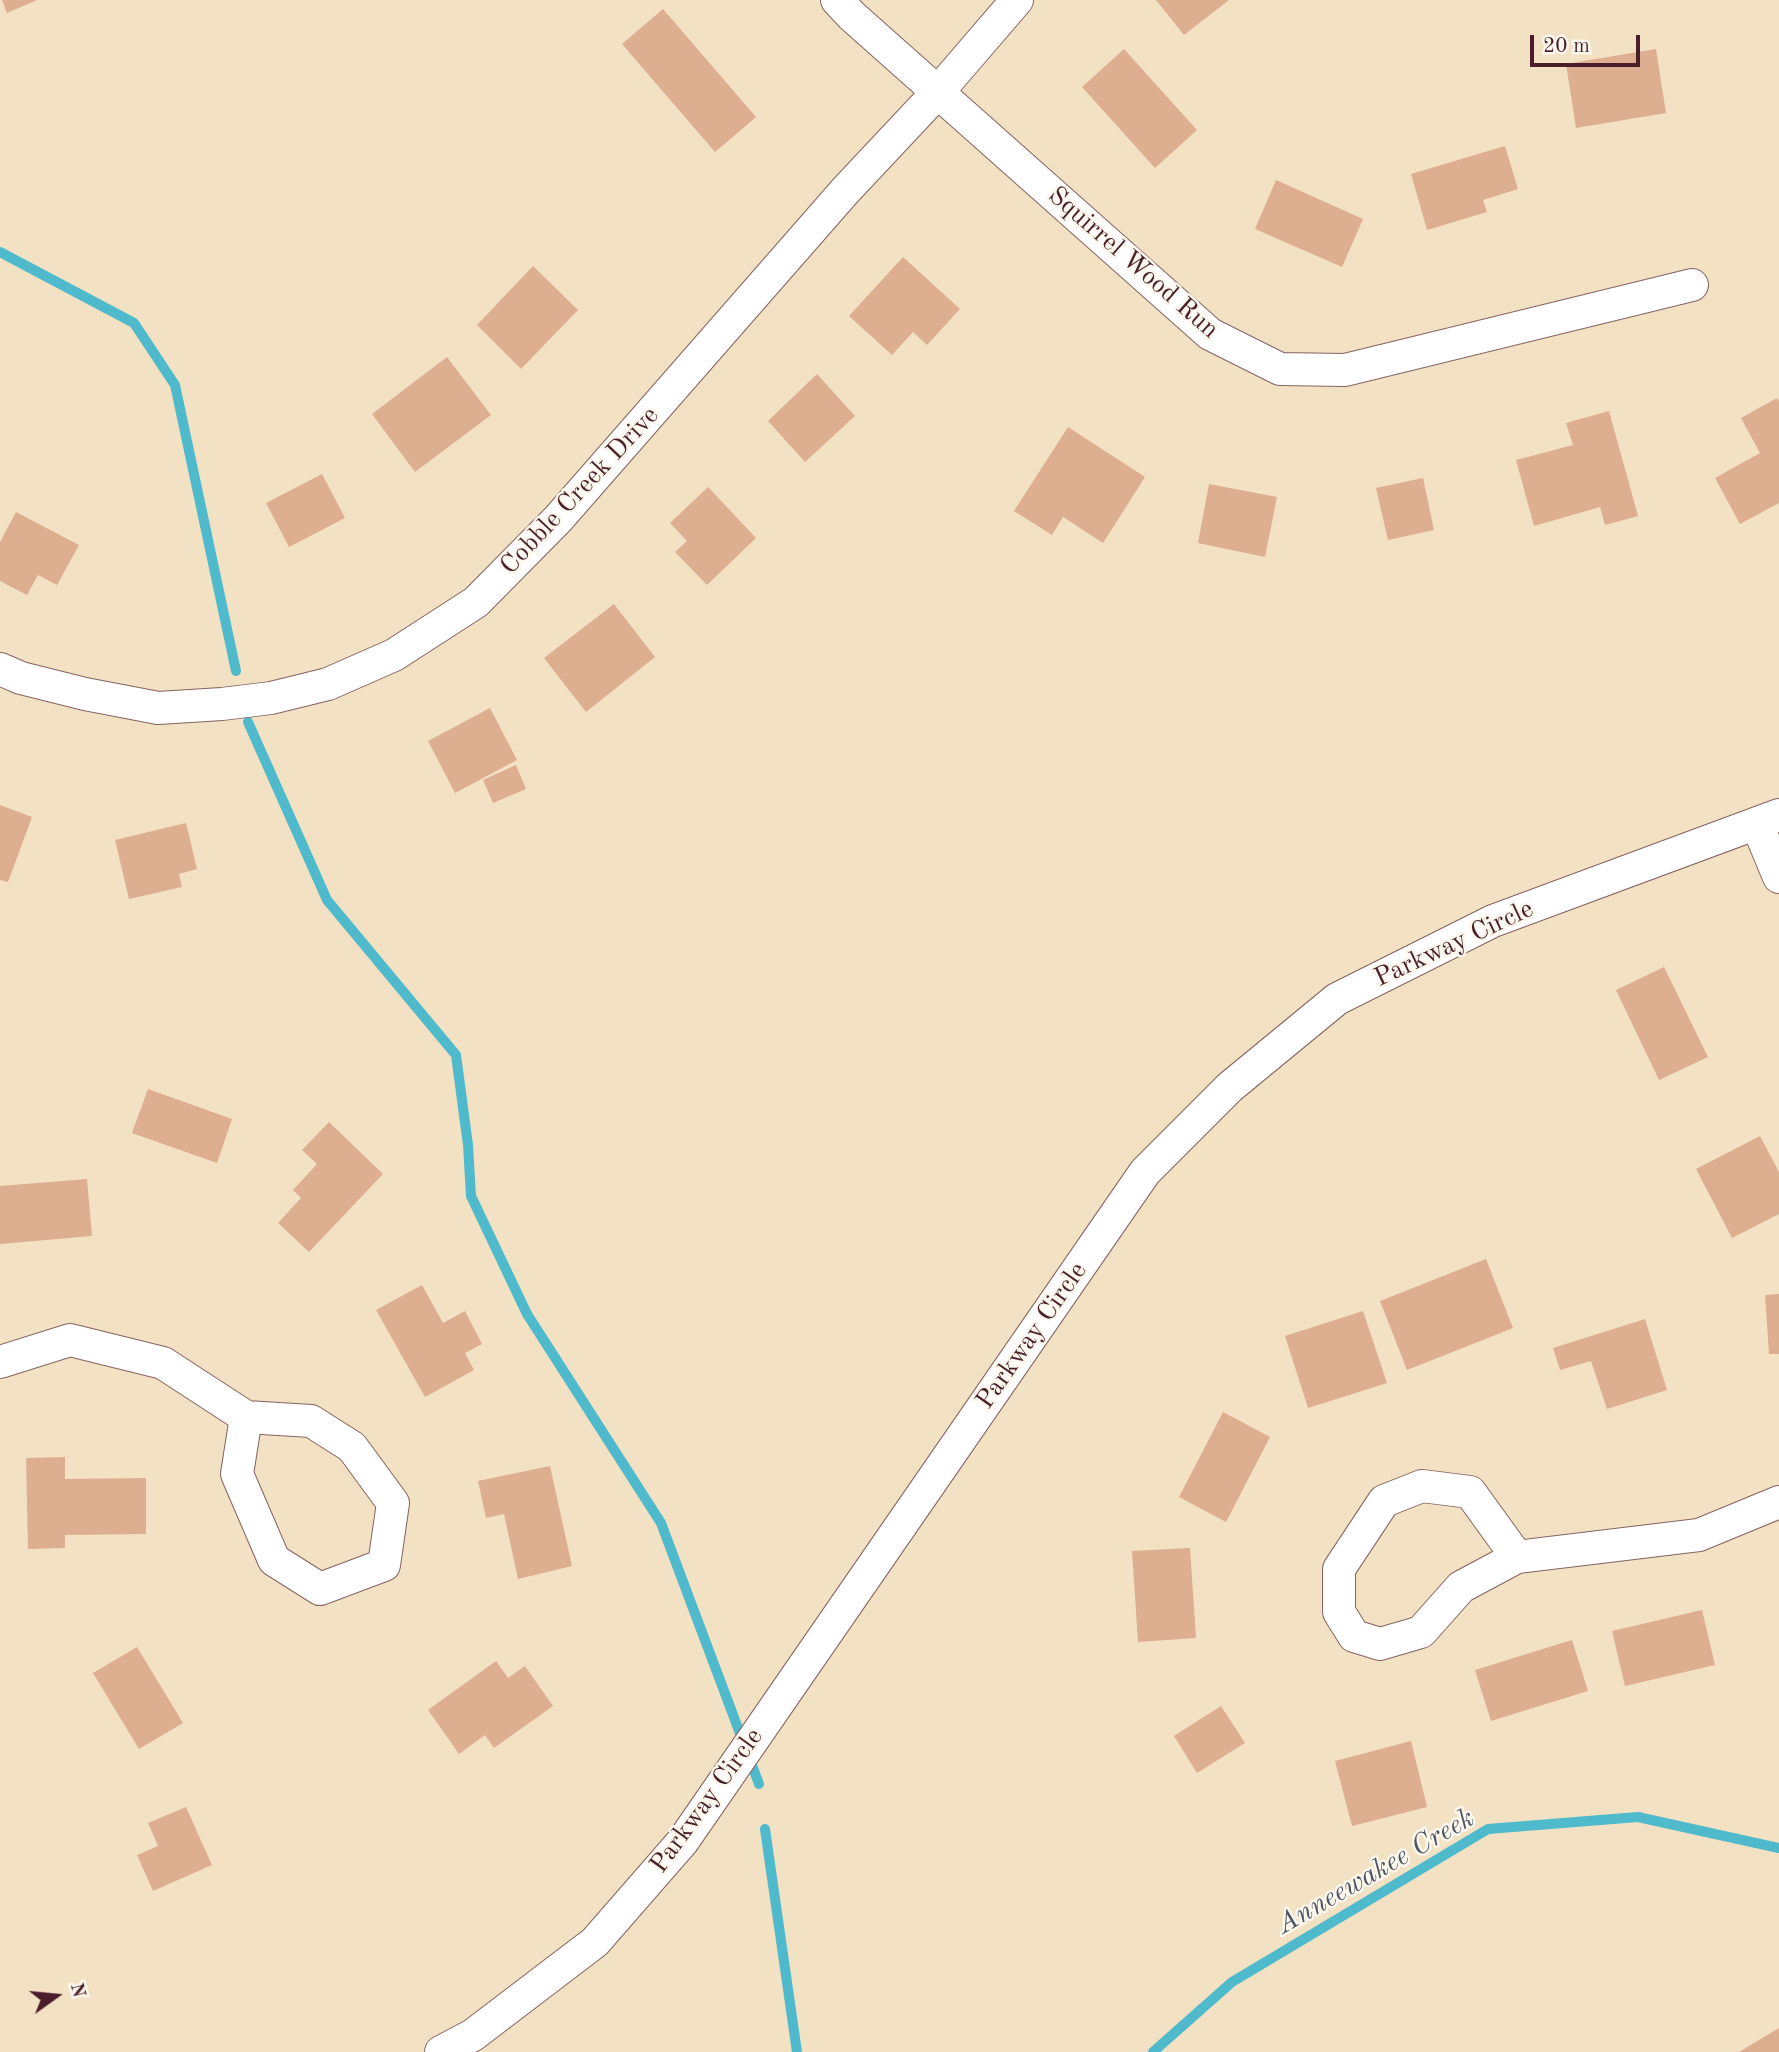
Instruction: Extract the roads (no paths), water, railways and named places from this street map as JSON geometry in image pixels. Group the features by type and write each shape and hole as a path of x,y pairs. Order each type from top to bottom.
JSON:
{"street":[{"name":"Squirrel Wood Run","path":"837,0 937,93 1210,334 1280,369 1345,370 1692,285"},
{"name":"Cobble Creek Drive","path":"0,669 21,678 85,694 158,708 271,698 328,684 394,655 476,602 558,519 845,191 937,93 1017,0"},
{"path":"1768,819 1779,877"},
{"name":"Parkway Circle","path":"441,2052 473,2035 595,1942 683,1841 1145,1172 1230,1087 1338,999 1493,920 1768,819"},
{"path":"0,1362 70,1340 163,1363 246,1418 311,1421 352,1447 393,1503 384,1565 320,1589 274,1560 237,1474 246,1418"},
{"path":"1517,1557 1470,1492 1422,1486 1384,1501 1346,1558 1339,1569 1339,1612 1354,1636 1380,1644 1421,1632 1461,1587 1517,1557 1699,1535 1779,1502"}],"waterway":[{"path":"0,252 134,323 175,385 236,671"},
{"path":"248,722 327,900 456,1055 468,1145 471,1196 527,1314 661,1523 759,1784"},
{"name":"Anneewakee Creek","path":"1153,2052 1232,1982 1488,1829 1638,1817 1779,1848"},
{"path":"765,1829 797,2052"}]}
